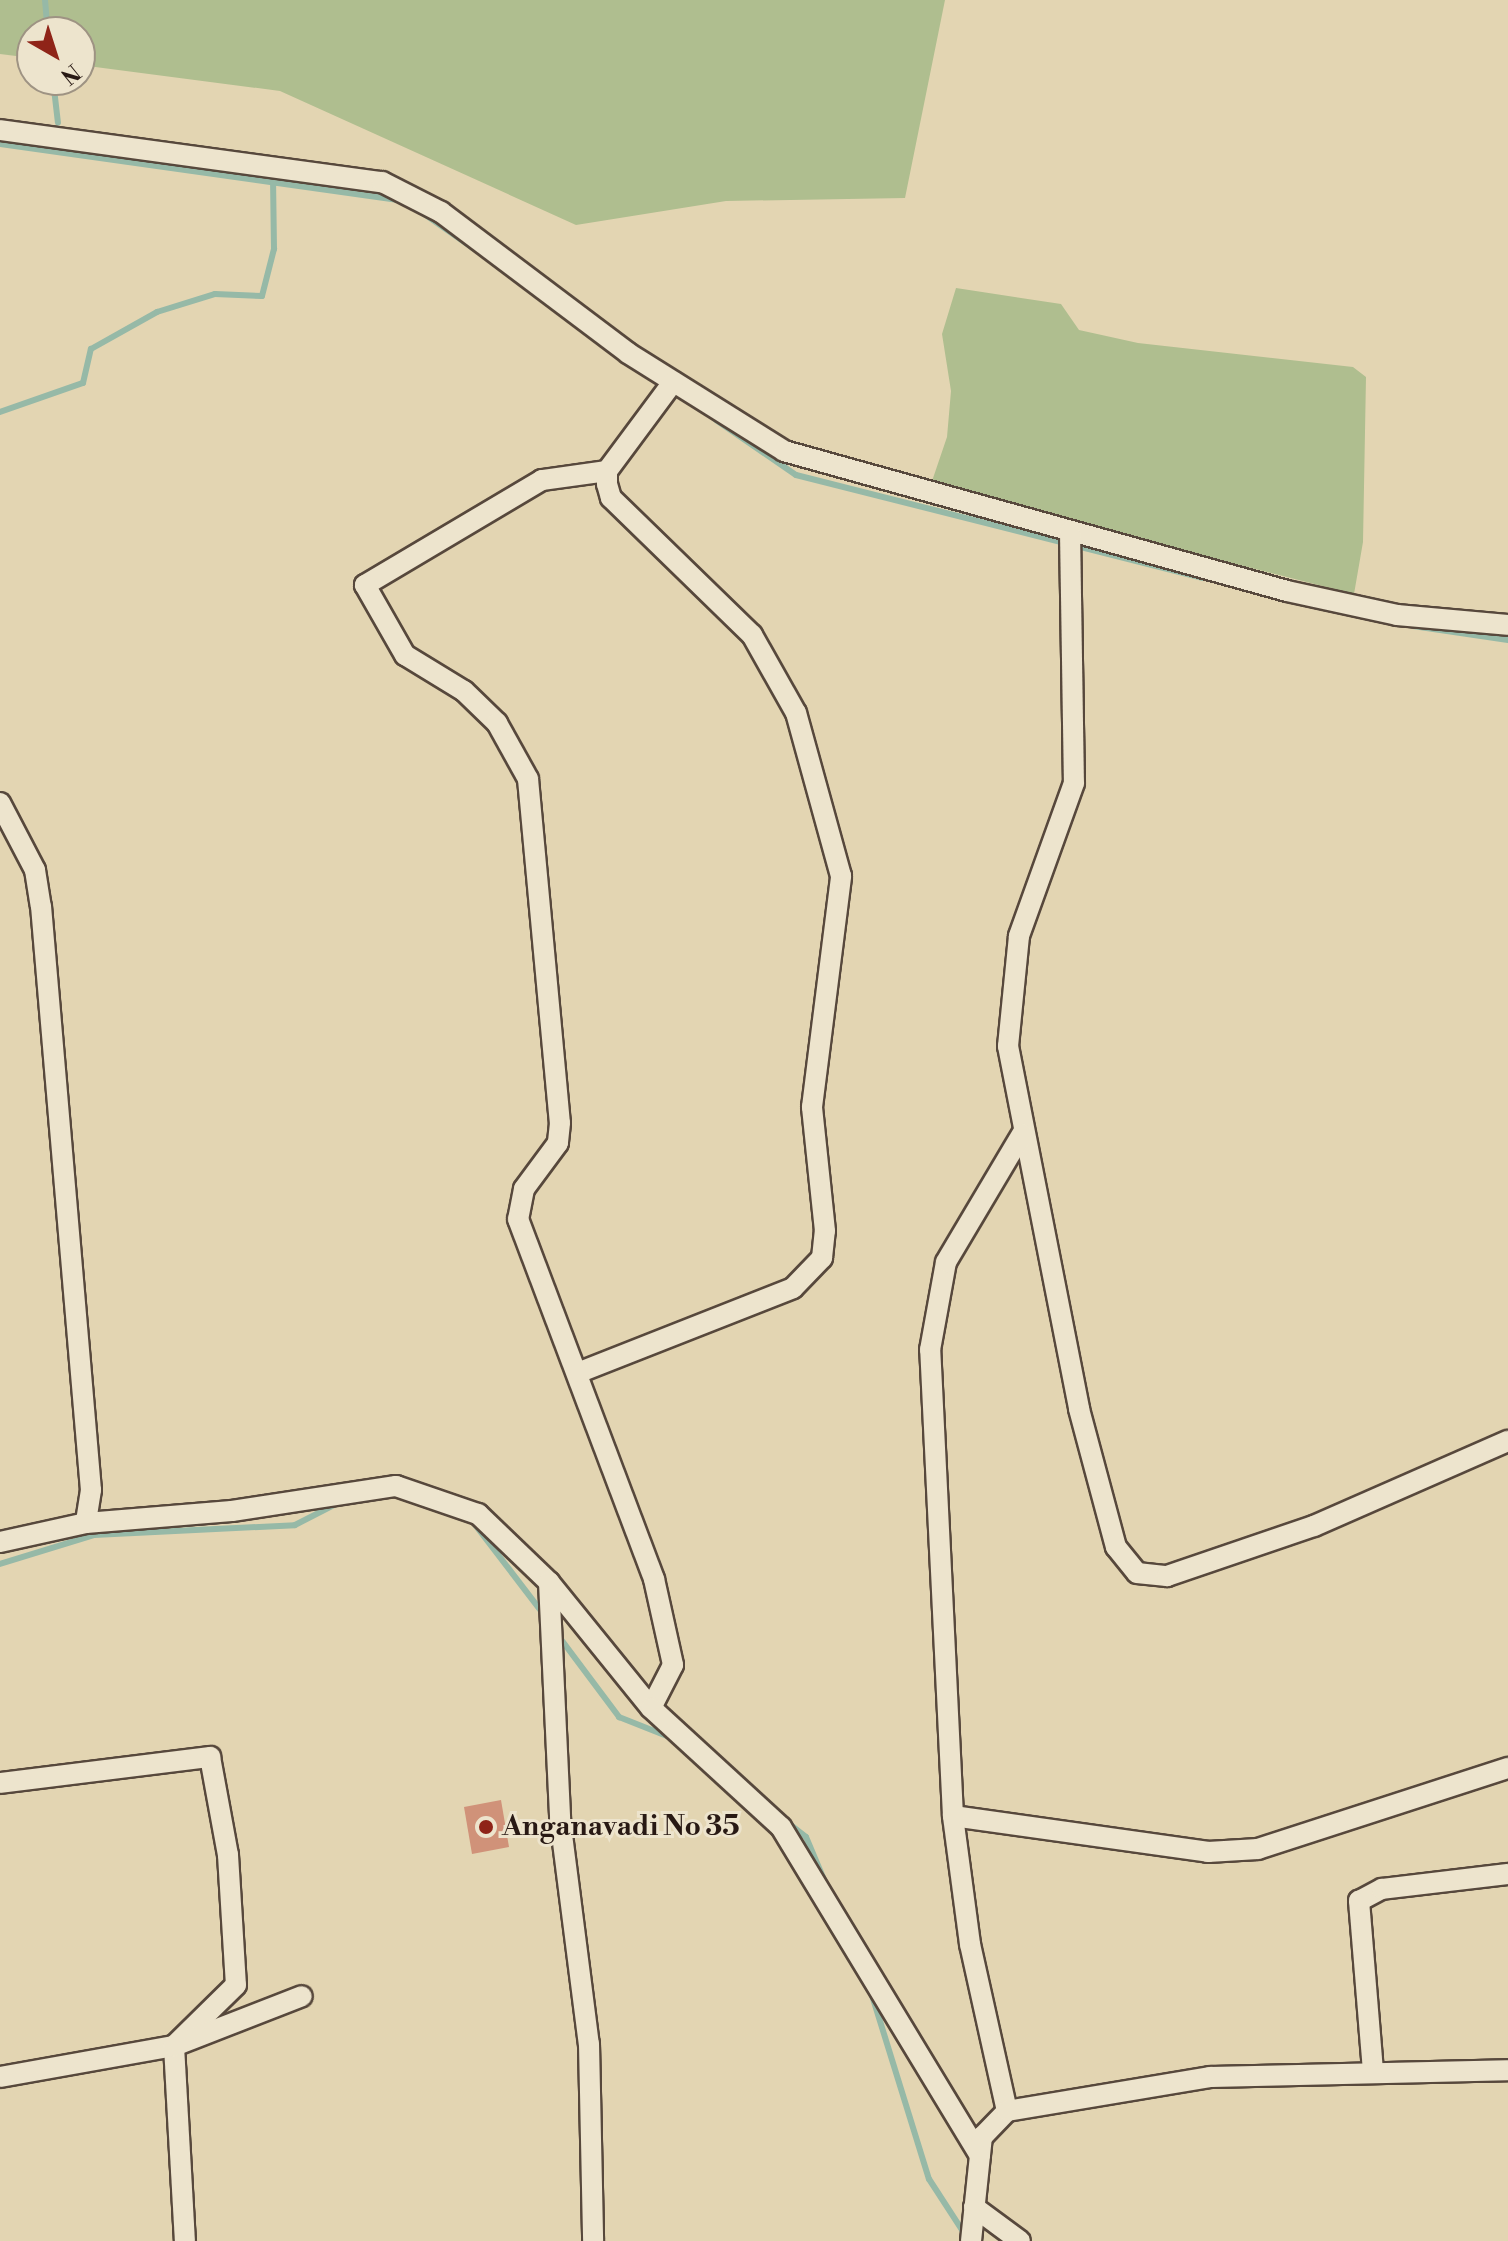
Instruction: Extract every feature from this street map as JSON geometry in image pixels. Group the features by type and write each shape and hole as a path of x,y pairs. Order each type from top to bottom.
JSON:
{"street":[{"path":"0,130 348,176 412,193 673,382 784,451 1069,536 1397,615 1508,625"},
{"path":"580,1372 771,1300 822,1258 812,1107 841,876 778,672 700,577 611,498 607,471 673,382"},
{"path":"607,471 542,480 365,585 405,655 464,691 497,723 528,779 560,1123 558,1143 524,1189 518,1219 580,1372 654,1579 669,1648 670,1681 651,1708"},
{"path":"1069,536 1066,572 1075,771 1019,936 1008,1046 1022,1134 1079,1409 1116,1547 1137,1573 1167,1576 1314,1526 1508,1441"},
{"path":"0,803 26,849 41,906 68,1156 91,1490 86,1523"},
{"path":"1007,2111 975,1972 953,1816 933,1311 946,1262 1022,1134"},
{"path":"0,1542 86,1523 232,1511 396,1486 478,1514 549,1582 651,1708 781,1827 980,2155"},
{"path":"549,1582 560,1819 589,2044 593,2241"},
{"path":"0,1783 210,1757 228,1855 236,1985 174,2046 185,2241"},
{"path":"953,1816 1208,1852 1258,1849 1508,1768"},
{"path":"1373,2071 1359,1901 1382,1889 1508,1874"},
{"path":"0,2077 174,2046 302,1996"},
{"path":"971,2241 979,2214 980,2155 986,2127 1007,2111 1196,2079 1373,2071 1508,2070"},
{"path":"979,2214 1020,2241"}],"green space":[{"path":"0,0 945,0 905,198 726,201 576,225 280,91 96,67 96,16 16,16 16,56 0,54"},
{"path":"956,288 1061,304 1079,330 1138,343 1353,367 1366,377 1363,542 1354,594 930,487 947,437 951,391 942,334"}],"building":[{"name":"Anganavadi No 35","path":"501,1800 509,1847 472,1854 464,1807"}],"waterway":[{"path":"45,0 46,16"},
{"path":"55,96 58,123"},
{"path":"0,144 400,200"},
{"path":"0,412 83,383 91,349 157,312 215,294 262,296 274,249 273,180"},
{"path":"420,211 480,253"},
{"path":"716,420 796,475 1203,578"},
{"path":"1413,626 1508,640"},
{"path":"0,1564 94,1535 295,1525 338,1503"},
{"path":"473,1522 544,1615"},
{"path":"557,1634 619,1717 672,1738"},
{"path":"787,1822 806,1837 825,1882"},
{"path":"871,1992 929,2179 966,2236"}],"place":[{"name":"Anganavadi No 35","path":"486,1827"}]}
